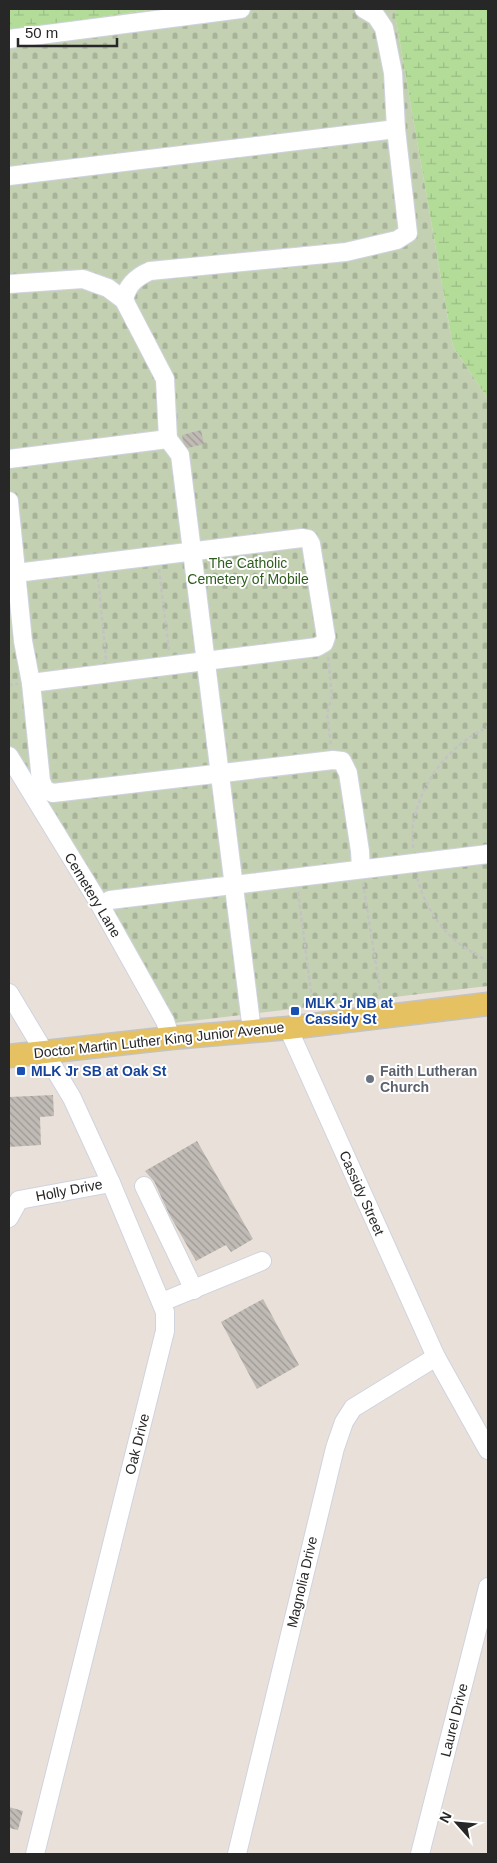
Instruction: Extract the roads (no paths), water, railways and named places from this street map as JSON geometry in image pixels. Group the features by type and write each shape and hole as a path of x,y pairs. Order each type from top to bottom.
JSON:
{"main road":[{"name":"Doctor Martin Luther King Junior Avenue","path":"9,1056 171,1038 288,1028 488,1004"}],"street":[{"path":"9,39 240,9"},
{"path":"124,300 126,292 132,283 139,276 150,272 346,252 397,240 408,233 396,129 393,73 384,28 376,16 364,9"},
{"path":"9,176 396,129"},
{"path":"9,284 83,279 108,288 124,300 165,379 168,439 180,455 252,1031"},
{"path":"9,458 168,439"},
{"path":"9,501 23,641 31,683 41,781 44,790 53,793 332,760 342,761 348,773 361,869"},
{"path":"16,574 157,555 302,538 308,539 311,544 326,637 324,643 317,647 31,683"},
{"name":"Cemetery Lane","path":"9,756 99,903 165,1021 171,1038"},
{"path":"110,900 488,854"},
{"name":"Oak Drive","path":"9,993 72,1098 111,1182 165,1312 165,1331 35,1854"},
{"name":"Cassidy Street","path":"288,1028 436,1357 488,1450"},
{"name":"Holly Drive","path":"9,1218 19,1200 111,1182"},
{"path":"144,1186 194,1290"},
{"path":"162,1302 262,1261"},
{"name":"Magnolia Drive","path":"238,1854 332,1458 344,1422 353,1408 436,1357"},
{"name":"Laurel Drive","path":"420,1854 488,1587"}],"place":[{"name":"MLK Jr NB at Cassidy St","path":"295,1011"},
{"name":"MLK Jr SB at Oak St","path":"21,1071"},
{"name":"Faith Lutheran Church","path":"370,1079"}],"park label":[{"name":"The Catholic Cemetery of Mobile","path":"248,572"}]}
